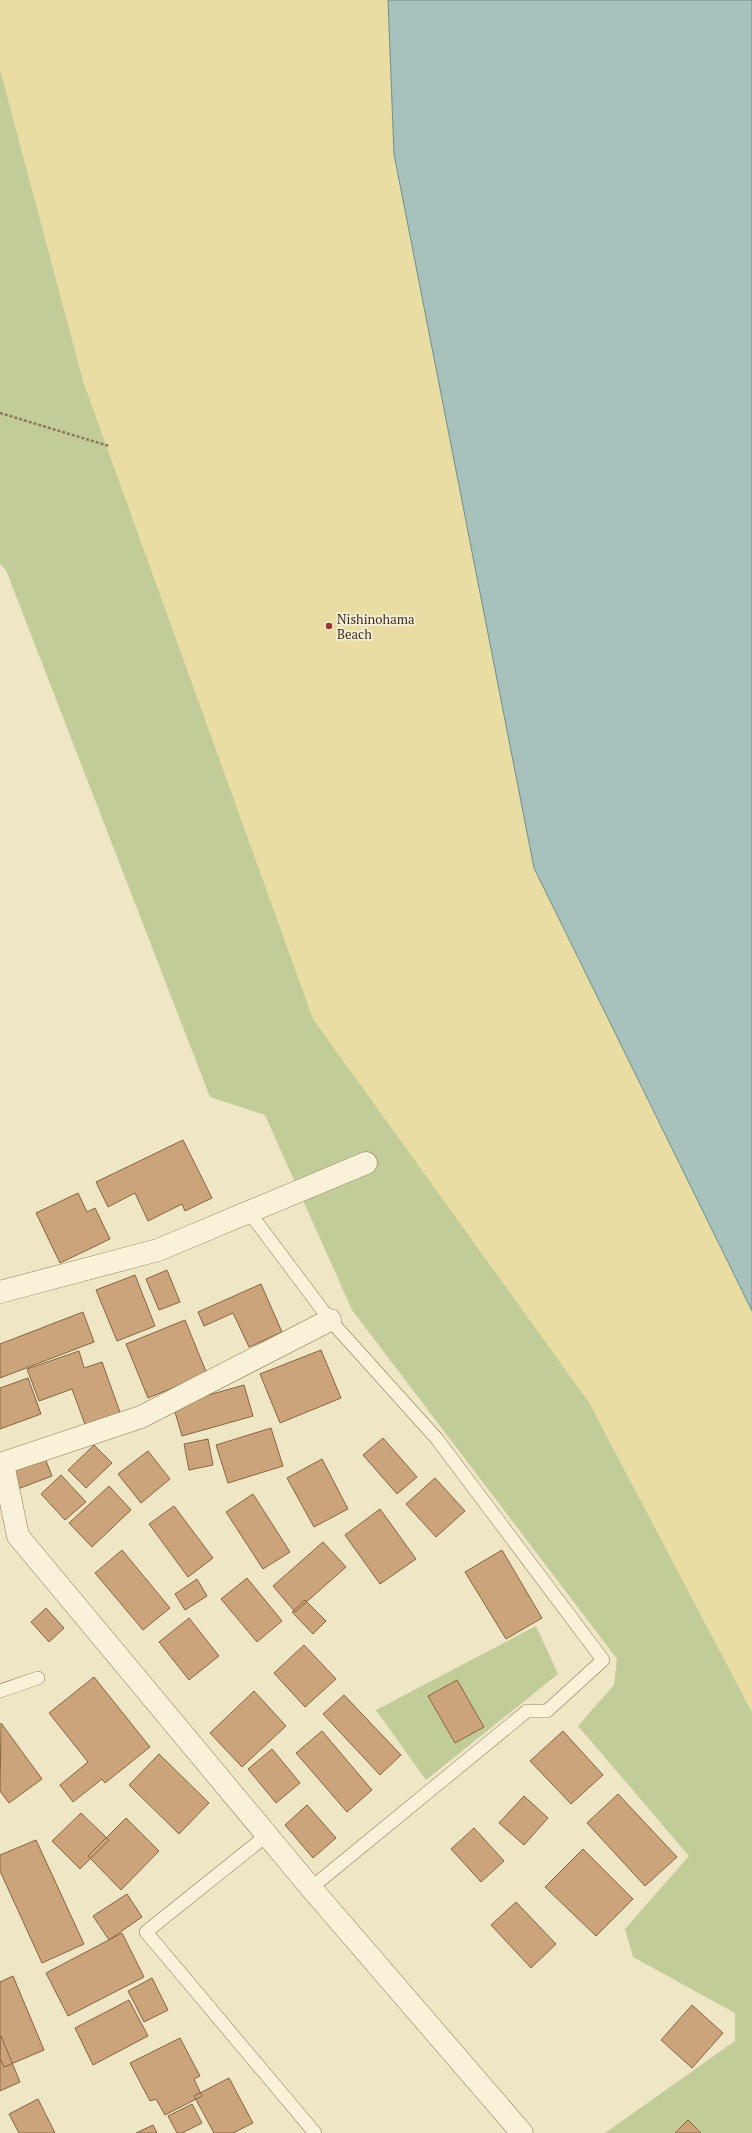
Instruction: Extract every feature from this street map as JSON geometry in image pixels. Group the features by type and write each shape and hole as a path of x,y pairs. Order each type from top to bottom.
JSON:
{"street":[{"path":"0,1292 158,1250 366,1163"},
{"path":"330,1320 141,1417 1,1464 18,1536 311,1888 522,2133"}],"lane":[{"path":"249,1212 330,1320 437,1439 603,1660 547,1712 527,1711 311,1888"},
{"path":"0,1691 38,1678"},
{"path":"267,1835 146,1932 315,2133"}],"path":[{"path":"0,413 109,446"}],"green space":[{"path":"0,69 84,384 590,1404 752,1712 752,2133 605,2133 735,2041 735,2013 633,1957 625,1929 689,1856 578,1726 614,1685 617,1659 352,1310 265,1115 210,1097 6,570 0,564"},
{"path":"536,1626 558,1674 426,1780 376,1710"}],"sand":[{"name":"Nishinohama Beach","path":"0,0 388,0 394,154 534,868 752,1311 752,1712 590,1404 313,1019 84,384 0,69"}],"water":[{"path":"388,0 752,0 752,1311 534,868 394,154"}],"building":[{"path":"183,1140 212,1198 185,1211 182,1204 148,1221 135,1193 108,1207 96,1182"},
{"path":"78,1193 87,1212 95,1208 110,1239 60,1263 36,1213"},
{"path":"167,1270 180,1302 159,1310 146,1279"},
{"path":"135,1275 155,1326 117,1341 96,1290"},
{"path":"261,1284 282,1332 249,1347 233,1313 204,1326 198,1312"},
{"path":"83,1312 94,1342 0,1378 0,1344"},
{"path":"185,1320 207,1374 148,1398 126,1344"},
{"path":"321,1350 341,1398 280,1423 260,1374"},
{"path":"79,1351 84,1368 102,1362 121,1415 86,1427 72,1389 39,1401 27,1369"},
{"path":"28,1378 41,1414 0,1429 0,1388"},
{"path":"244,1385 253,1416 182,1436 173,1405"},
{"path":"271,1428 283,1466 228,1483 216,1445"},
{"path":"383,1438 417,1477 397,1494 363,1455"},
{"path":"208,1439 213,1465 189,1470 184,1444"},
{"path":"94,1445 112,1463 86,1488 68,1470"},
{"path":"148,1451 170,1479 141,1503 118,1474"},
{"path":"45,1458 52,1476 15,1490 8,1472"},
{"path":"322,1459 348,1509 314,1527 287,1478"},
{"path":"61,1475 86,1502 65,1520 41,1494"},
{"path":"435,1478 465,1511 436,1537 406,1504"},
{"path":"109,1486 131,1510 92,1547 69,1523"},
{"path":"253,1494 290,1552 263,1569 226,1512"},
{"path":"174,1506 213,1558 188,1577 149,1524"},
{"path":"380,1509 416,1559 380,1584 345,1535"},
{"path":"323,1542 346,1567 295,1612 273,1586"},
{"path":"122,1550 170,1608 143,1630 95,1573"},
{"path":"502,1550 542,1618 506,1639 465,1572"},
{"path":"247,1578 282,1621 257,1642 221,1599"},
{"path":"197,1579 207,1596 185,1610 175,1594"},
{"path":"305,1600 326,1621 313,1634 292,1612"},
{"path":"46,1608 64,1628 49,1642 31,1622"},
{"path":"189,1618 219,1656 189,1680 159,1642"},
{"path":"304,1645 336,1679 305,1707 274,1673"},
{"path":"94,1677 150,1747 105,1783 102,1779 73,1802 60,1785 88,1762 49,1713"},
{"path":"457,1680 484,1727 455,1743 428,1696"},
{"path":"254,1691 286,1726 242,1767 210,1733"},
{"path":"344,1695 401,1755 380,1775 323,1714"},
{"path":"1,1723 42,1779 9,1803 0,1791"},
{"path":"322,1731 372,1790 347,1812 296,1753"},
{"path":"563,1731 603,1775 571,1804 530,1761"},
{"path":"272,1749 300,1783 276,1803 248,1769"},
{"path":"159,1754 209,1803 179,1834 129,1785"},
{"path":"618,1794 677,1857 645,1886 587,1823"},
{"path":"524,1796 548,1818 524,1845 499,1823"},
{"path":"307,1805 336,1838 313,1858 285,1825"},
{"path":"81,1813 109,1840 80,1869 52,1841"},
{"path":"126,1818 159,1851 121,1890 88,1856"},
{"path":"474,1828 504,1861 481,1882 451,1849"},
{"path":"36,1840 84,1944 42,1963 0,1871 0,1855"},
{"path":"583,1849 633,1899 596,1936 545,1887"},
{"path":"127,1894 142,1917 109,1940 93,1916"},
{"path":"516,1902 556,1944 531,1968 491,1925"},
{"path":"122,1933 144,1977 68,2016 46,1973"},
{"path":"13,1976 44,2050 4,2067 0,2058 0,1982"},
{"path":"152,1978 168,2010 144,2022 128,1991"},
{"path":"129,2000 148,2036 93,2065 75,2028"},
{"path":"692,2005 723,2033 692,2068 661,2040"},
{"path":"1,2036 20,2082 0,2091 0,2037"},
{"path":"180,2038 200,2076 194,2079 202,2096 165,2115 156,2099 150,2101 130,2063"},
{"path":"229,2078 253,2123 233,2133 214,2133 194,2096"},
{"path":"38,2099 55,2133 19,2133 9,2114"},
{"path":"192,2104 202,2123 182,2133 177,2133 168,2116"},
{"path":"688,2120 701,2133 675,2133"},
{"path":"153,2125 157,2133 136,2133"}],"place":[{"name":"Nishinohama Beach","path":"329,626"}]}
